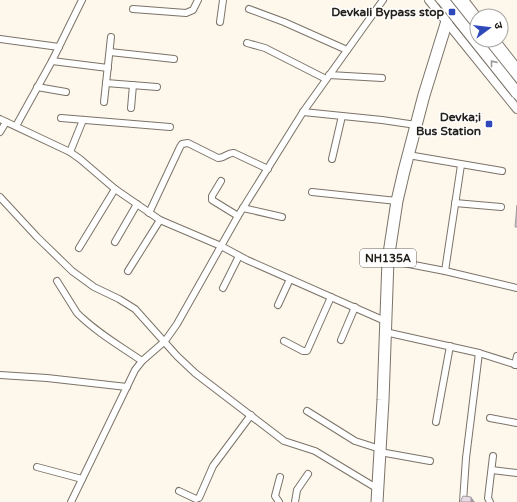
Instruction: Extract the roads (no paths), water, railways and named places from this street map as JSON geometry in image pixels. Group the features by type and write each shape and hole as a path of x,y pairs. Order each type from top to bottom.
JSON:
{"highway":[{"path":"443,0 517,93"},
{"name":"NH135A","path":"377,502 385,367 384,332 388,260 397,201 416,125 447,21 450,0"},
{"path":"456,0 469,16"},
{"path":"494,48 517,77"}],"street":[{"path":"16,126 59,47 82,0"},
{"path":"133,9 186,12 193,10 198,0"},
{"path":"220,22 223,0"},
{"path":"70,502 135,370 142,361 165,341 181,318 238,216 303,112 382,0"},
{"path":"429,0 517,109"},
{"path":"464,0 470,8"},
{"path":"249,9 284,22 347,50"},
{"path":"104,102 112,37"},
{"path":"0,38 59,47"},
{"path":"247,43 265,48 328,77 382,78"},
{"path":"501,48 517,68"},
{"path":"110,52 174,59"},
{"path":"52,60 108,68"},
{"path":"106,83 156,87"},
{"path":"130,108 133,85"},
{"path":"37,87 66,92"},
{"path":"303,112 416,125"},
{"path":"332,159 342,116"},
{"path":"61,118 170,127"},
{"path":"0,119 70,152 115,189 160,220 385,320"},
{"path":"70,152 83,120"},
{"path":"0,132 6,122"},
{"path":"149,213 180,147 184,143 188,143 218,158 222,158 229,153 234,153 268,168"},
{"path":"408,155 502,171"},
{"path":"445,271 461,164"},
{"path":"220,181 212,196 212,200 238,216"},
{"path":"80,248 115,189"},
{"path":"312,192 397,201"},
{"path":"0,197 37,237 72,271 94,287 119,299 135,309 177,356 248,418 284,440 314,451 378,488"},
{"path":"455,203 501,207"},
{"path":"115,242 137,204"},
{"path":"243,208 282,217"},
{"path":"128,271 160,220"},
{"path":"223,288 239,256"},
{"path":"388,260 445,271 517,288"},
{"path":"278,305 290,279"},
{"path":"57,281 82,318 142,361"},
{"path":"284,341 307,351 331,297"},
{"path":"342,340 355,307"},
{"path":"384,332 479,353 516,365 517,356"},
{"path":"436,422 450,346"},
{"path":"463,502 466,458 479,353"},
{"path":"0,375 46,378 127,387"},
{"path":"307,411 355,441 380,451 430,461"},
{"path":"179,491 196,499 199,498 213,466 248,418"},
{"path":"490,418 517,423"},
{"path":"490,502 488,498 493,456"},
{"path":"37,467 82,479"},
{"path":"492,470 517,473"},
{"path":"295,502 297,490 308,474"},
{"path":"279,502 275,493 280,477"}],"place":[{"name":"Devkali Bypass stop","path":"452,12"},
{"name":"Devka;i Bus Station","path":"489,124"}]}
